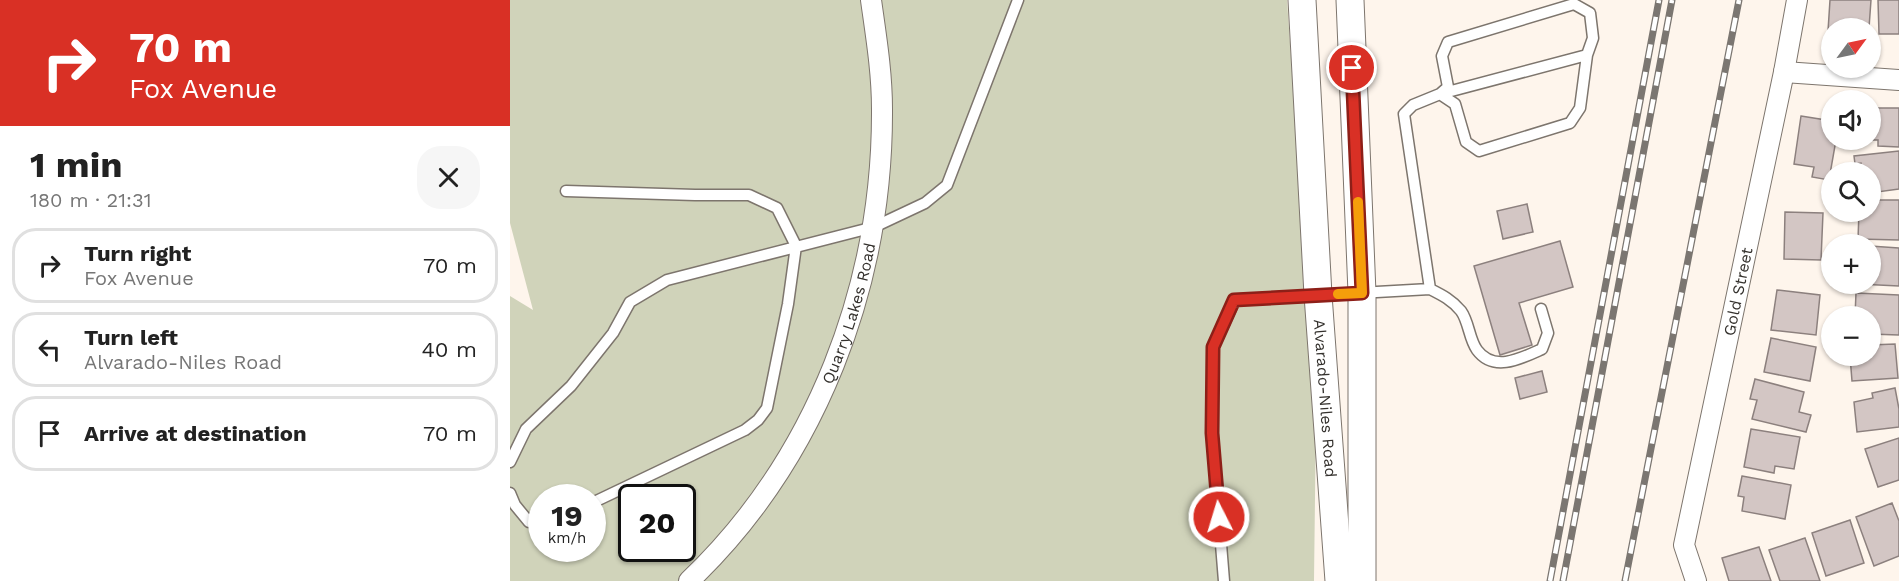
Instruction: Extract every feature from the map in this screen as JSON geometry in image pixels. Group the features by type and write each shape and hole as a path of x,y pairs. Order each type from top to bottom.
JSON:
{"main road":[{"name":"Alvarado-Niles Road","path":"1302,0 1318,295 1339,581"},
{"name":"Alvarado-Niles Road","path":"1350,0 1362,293 1362,581"}],"street":[{"name":"Quarry Lakes Road","path":"689,581 734,533 762,497 809,420 848,328 864,276 874,227 880,166 882,107 878,44 871,0"},
{"name":"Gold Street","path":"1696,581 1684,545 1784,72 1797,0"},
{"path":"1784,72 1899,80"}],"lane":[{"path":"510,462 526,429 571,386 613,333 630,302 667,280 874,227 925,203 947,185 1018,0"},
{"path":"1574,4 1590,13 1593,38 1587,54 1580,108 1570,123 1479,151 1466,142 1455,104 1440,94 1448,87 1442,56 1448,42 1574,4"},
{"path":"1430,289 1404,114 1413,105 1440,94 1587,54"},
{"path":"566,191 749,195 777,208 795,246 788,304 768,408 745,430 606,496"},
{"path":"1224,581 1212,433 1213,347 1234,300 1430,289 1450,299 1462,313 1477,350 1491,362 1514,362 1542,349 1548,333 1541,309"},
{"path":"510,493 515,505 528,521"}],"green space":[{"path":"510,0 1287,0 1316,415 1314,581 510,581 510,296 533,310 510,223"}],"building":[{"path":"1830,0 1871,0 1870,18 1829,18"},
{"path":"1878,0 1899,0 1899,34 1881,34 1881,18 1879,18"},
{"path":"1881,108 1899,108 1899,147 1881,146"},
{"path":"1801,116 1821,119 1821,150 1834,150 1832,162 1821,162 1821,179 1812,177 1814,167 1794,164"},
{"path":"1899,151 1899,189 1881,191 1881,162 1855,162 1854,156"},
{"path":"1881,200 1899,200 1899,240 1881,240 1881,234 1858,234 1859,222 1881,222"},
{"path":"1527,204 1533,232 1503,239 1497,211"},
{"path":"1785,212 1821,213 1821,260 1784,259"},
{"path":"1560,241 1573,287 1519,303 1532,345 1500,355 1474,266"},
{"path":"1881,247 1899,248 1899,286 1881,285"},
{"path":"1777,290 1820,295 1816,335 1771,330"},
{"path":"1856,294 1899,295 1899,335 1881,334 1881,306 1855,306"},
{"path":"1771,338 1816,347 1810,381 1764,372"},
{"path":"1895,344 1898,378 1852,381 1851,366 1881,366 1881,345"},
{"path":"1542,371 1547,392 1520,399 1515,378"},
{"path":"1755,379 1804,392 1799,412 1811,415 1806,432 1752,419 1757,400 1750,399"},
{"path":"1895,388 1899,409 1899,427 1857,432 1854,402 1873,398 1872,393"},
{"path":"1751,429 1800,437 1794,469 1775,466 1774,473 1744,467"},
{"path":"1899,438 1899,480 1878,487 1865,449"},
{"path":"1742,476 1791,485 1785,519 1742,511 1744,497 1738,496"},
{"path":"1892,503 1899,521 1899,556 1874,566 1856,517"},
{"path":"1850,520 1864,563 1826,576 1812,533"},
{"path":"1805,538 1820,581 1780,581 1769,550"},
{"path":"1759,547 1771,581 1729,581 1722,558"}],"railway":[{"path":"1550,581 1659,0"},
{"path":"1563,581 1672,0"},
{"path":"1625,581 1739,0"}],"slow traffic":[{"path":"1338,294 1362,293 1358,202"}],"route":[{"path":"1219,517 1212,433 1213,347 1234,300 1362,293 1352,68"}]}
